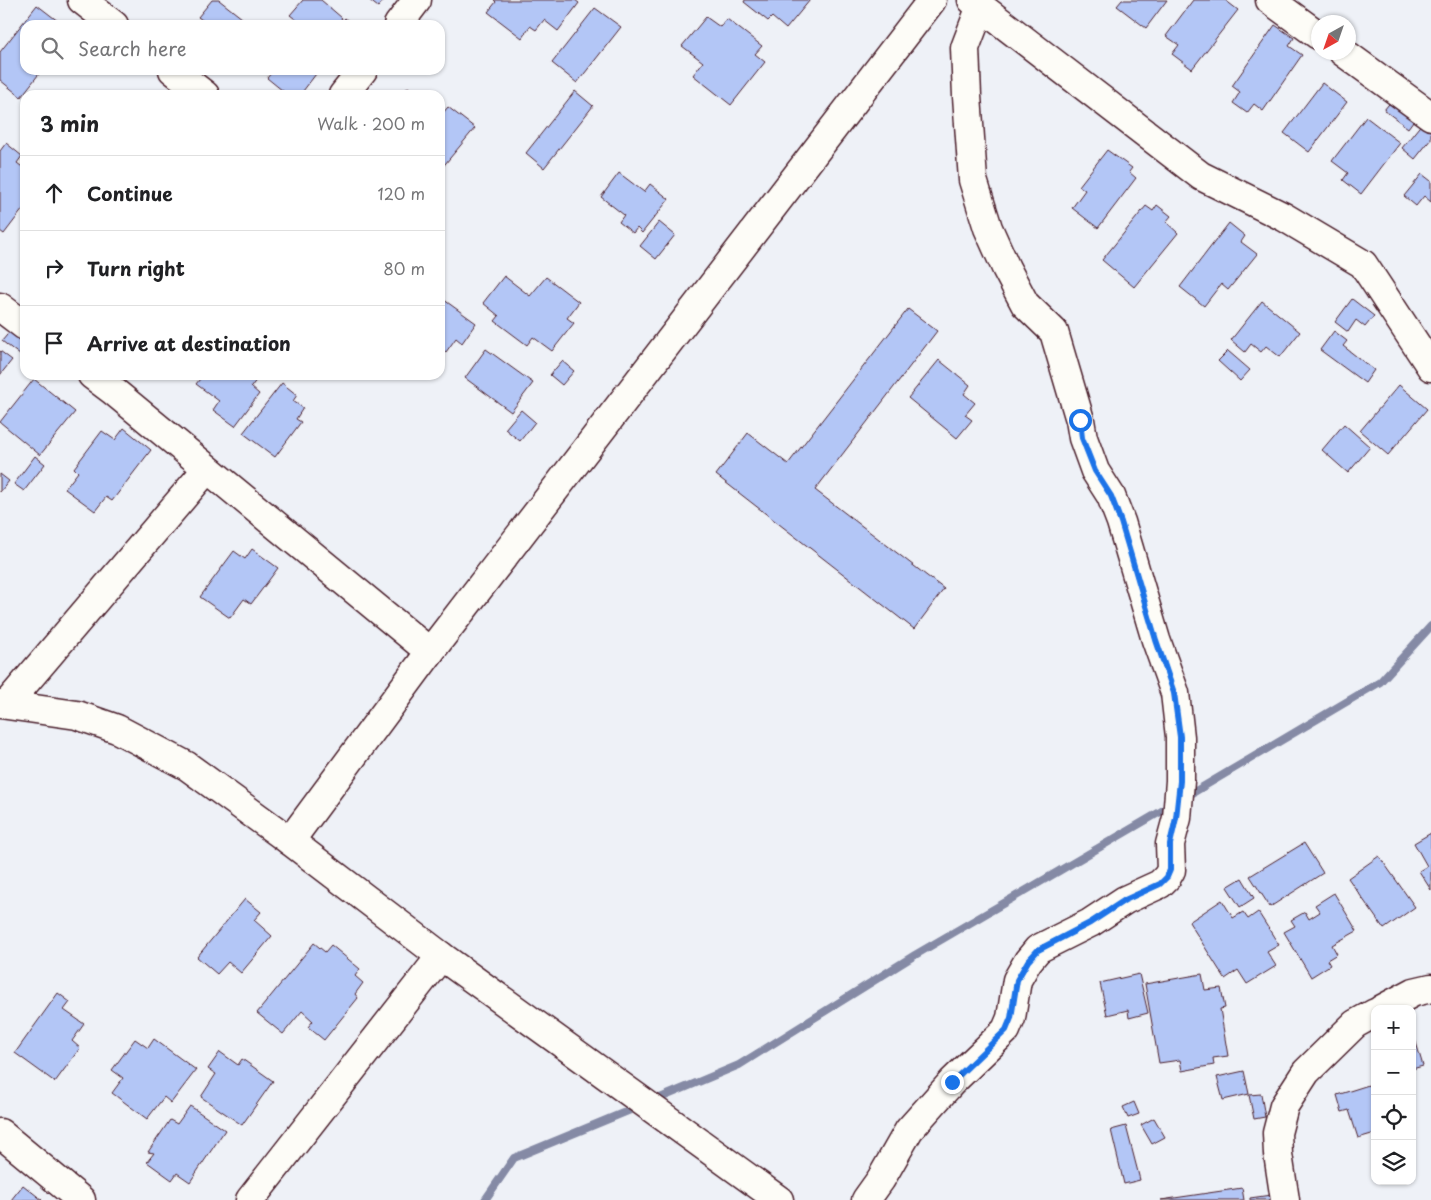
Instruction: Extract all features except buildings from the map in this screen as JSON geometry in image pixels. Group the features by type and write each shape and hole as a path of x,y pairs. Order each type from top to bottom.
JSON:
{"street":[{"path":"82,0 108,20"},
{"path":"402,20 417,0"},
{"path":"290,841 430,652 932,0"},
{"path":"1270,0 1311,30"},
{"path":"866,1200 881,1179 908,1130 952,1082 1006,1030 1011,1018 1017,980 1028,961 1038,950 1090,923 1125,900 1160,884 1167,877 1170,870 1170,844 1180,788 1180,737 1174,693 1156,640 1121,522 1111,496 1095,471 1082,438 1080,420 1054,332 1025,304 988,228 973,180 965,48 976,3 1201,176 1284,217 1363,264 1431,367"},
{"path":"1354,60 1431,116"},
{"path":"179,75 199,90"},
{"path":"347,90 359,75"},
{"path":"0,307 20,322"},
{"path":"110,380 206,469 430,652"},
{"path":"3,704 206,469"},
{"path":"3,704 77,716 117,729 187,766 290,841 441,956 660,1116 779,1200"},
{"path":"250,1200 441,956"},
{"path":"1390,1005 1414,992 1431,988"},
{"path":"1285,1200 1277,1133 1284,1106 1306,1072 1355,1024 1371,1015"},
{"path":"0,1134 81,1200"}],"waterway":[{"path":"1184,798 1380,682 1431,626"},
{"path":"653,1101 739,1065 915,955 1172,805"},
{"path":"485,1200 514,1158 640,1106"}],"route":[{"path":"952,1082 1006,1030 1011,1018 1017,980 1028,961 1038,950 1053,940 1090,923 1125,900 1160,884 1167,877 1170,870 1170,844 1176,818 1180,781 1180,737 1174,693 1156,640 1121,522 1111,496 1095,471 1082,438 1080,420"}]}
